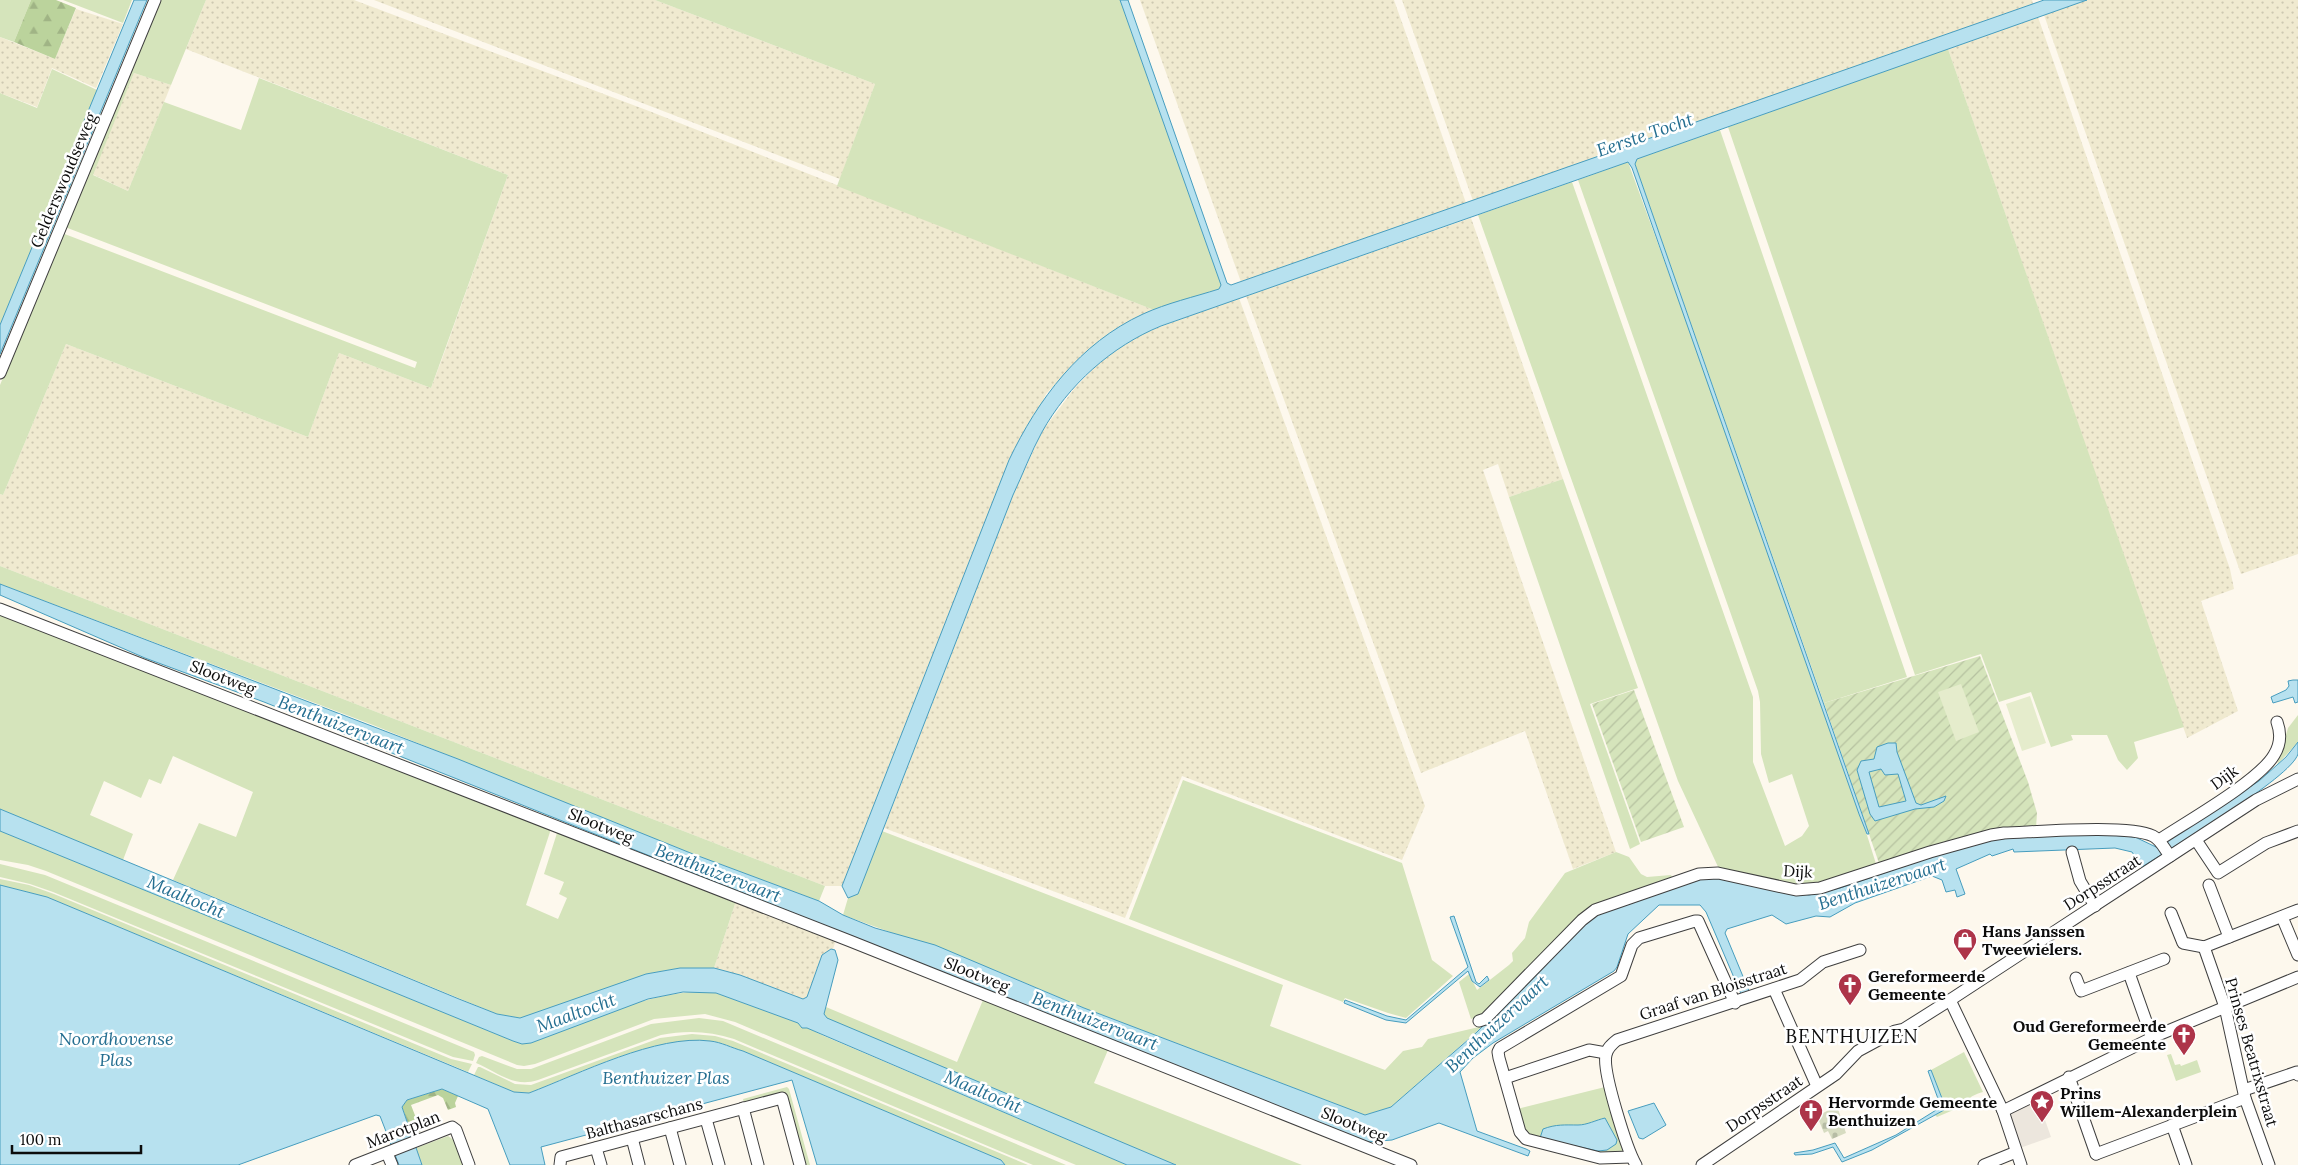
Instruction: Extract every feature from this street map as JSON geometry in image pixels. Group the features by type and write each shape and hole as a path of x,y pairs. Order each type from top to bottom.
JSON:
{"street":[{"name":"Gelderswoudseweg","path":"0,373 155,0"},
{"name":"Slootweg","path":"0,609 841,937 1410,1165"},
{"name":"Dijk","path":"1479,1021 1485,1019 1582,920 1595,910 1682,878 1699,874 1718,874 1783,888 1808,890 1839,883 1991,835 2121,830 2144,833 2164,848 2208,808 2267,764 2275,754 2279,741 2280,733 2277,722"},
{"name":"Dorpsstraat","path":"1702,1165 1836,1074 1858,1051 1895,1031 1904,1029 2095,906 2164,848 2196,840 2256,800 2298,779"},
{"path":"2196,840 2218,873 2266,843 2298,830"},
{"path":"2072,852 2080,881 2095,906"},
{"path":"2209,885 2229,937"},
{"path":"2171,913 2183,943 2204,947 2298,910"},
{"path":"2282,917 2298,955"},
{"path":"1505,1078 1589,1050 1606,1053 1605,1060 1616,1109 1634,1161 1600,1158 1526,1140 1520,1132 1505,1078 1498,1052 1500,1048 1621,976 1632,945 1639,938 1695,921 1698,921 1735,1003"},
{"name":"Prinses Beatrixstraat","path":"2204,947 2225,1007 2244,1094 2269,1165"},
{"name":"Graaf van Bloisstraat","path":"1606,1053 1617,1040 1735,1003 1800,980 1823,962 1860,950"},
{"path":"2076,978 2081,991 2164,959"},
{"path":"2129,973 2152,1038"},
{"path":"2003,1110 2152,1038 2298,977"},
{"path":"1774,989 1817,1086"},
{"path":"1950,1000 2003,1110 2021,1165"},
{"path":"2069,1078 2095,1159 2244,1094 2297,1072 2298,1074"},
{"name":"Balthasarschans","path":"560,1165 560,1157 782,1098 800,1165"},
{"path":"743,1108 758,1165"},
{"path":"706,1119 719,1165"},
{"path":"2172,1125 2186,1165"},
{"name":"Marotplan","path":"355,1165 452,1127 456,1130 469,1165"},
{"path":"670,1128 680,1165"},
{"path":"632,1138 639,1165"},
{"path":"596,1148 601,1165"},
{"path":"389,1152 392,1165"},
{"path":"1984,1165 2016,1152"}],"shaded area":[{"path":"206,0 354,0 649,111 1154,310 1128,322 1100,341 1081,357 1046,394 974,549 842,886 825,886 0,566 0,494 3,495 66,344 308,437 339,353 431,388 442,359 508,175 186,49"},
{"path":"374,0 655,0 875,84 840,179"},
{"path":"1140,0 1394,0 1466,203 1241,282"},
{"path":"1402,0 2032,0 2033,4 1473,201"},
{"path":"2087,0 2298,0 2298,554 2241,574 2044,15"},
{"path":"76,9 123,24 96,88 52,68 37,107 0,93 0,37 55,59"},
{"path":"2038,17 2230,569 2234,589 2201,601 2238,711 2187,738 1948,49"},
{"path":"134,73 171,85 128,191 92,174"},
{"path":"1471,218 1563,479 1509,497 1498,464 1483,470 1616,852 1573,869 1525,731 1421,773 1246,296"},
{"path":"1239,298 1425,806 1402,860 1182,776 1125,918 884,828 1013,495 1043,430 1074,389 1098,364 1116,350 1146,332"},
{"path":"736,901 836,940 833,949 822,955 807,997 800,1000 740,975 714,968"},
{"name":"Prins Willem-Alexanderplein","path":"2037,1097 2051,1137 2020,1148 2008,1114"}],"green space":[{"path":"0,0 31,0 14,42 0,37"},
{"path":"31,0 56,0 76,8 55,59 14,42"},
{"path":"63,0 132,0 123,23"},
{"path":"159,0 206,0 171,85 134,73 93,175 128,191 164,102 241,130 259,78 508,175 431,388 339,353 308,437 66,344 3,495 0,494 0,385 62,233 415,368 417,362 65,227"},
{"path":"655,0 1120,0 1221,285 1219,289 1154,310 837,186 875,84"},
{"path":"1948,49 2184,727 2134,742 2138,758 2127,770 2118,760 2107,735 2071,735 2073,740 2051,747 2031,692 1999,702 1981,654 1915,675 1728,127"},
{"path":"52,69 97,90 0,325 0,93 37,108"},
{"path":"1720,130 1907,677 1824,703 1635,164 1637,159"},
{"path":"1628,162 1861,816 1877,867 1801,887 1720,871 1678,781 1478,215 1572,182 1753,697 1753,762 1785,846 1802,836 1809,826 1792,774 1769,783 1761,754 1758,691 1578,180"},
{"path":"1563,479 1638,688 1590,704 1640,844 1630,849 1509,497"},
{"path":"0,566 825,886 819,901 693,854 373,725 0,584"},
{"path":"0,612 549,827 550,832 526,905 558,919 567,898 559,894 564,882 544,874 557,833 560,831 736,901 714,968 680,968 646,974 530,1016 520,1018 497,1014 173,880 199,823 236,837 253,792 173,756 161,784 149,779 141,798 104,781 90,815 133,834 123,860 0,809"},
{"path":"1980,656 2028,782 2037,813 2036,828 1880,866 1824,703"},
{"path":"1961,684 1979,732 1956,741 1938,692"},
{"path":"1634,690 1684,827 1641,842 1592,704"},
{"path":"2030,696 2046,743 2022,751 2006,704"},
{"path":"2298,715 2298,742 2277,765 2288,728"},
{"path":"1183,780 1402,863 1432,960 1453,976 1406,1018 1345,998 1343,1002 1129,919"},
{"path":"0,831 522,1044 531,1043 598,1016 646,1000 694,992 716,993 798,1023 824,1036 1127,1165 1076,1165 735,1022 705,1014 654,1019 535,1064 517,1065 46,871 28,865 0,860"},
{"path":"882,831 1283,985 1270,1026 1385,1070 1403,1051 1422,1047 1428,1039 1483,1026 1391,1107 1365,1115 1084,1008 997,971 843,915 848,898 858,894"},
{"path":"1616,852 1629,857 1641,874 1647,877 1671,875 1672,877 1592,908 1486,1014 1471,1019 1459,982 1469,974 1477,990 1509,965 1513,961 1512,953 1525,938 1529,922 1565,873"},
{"path":"0,864 45,875 474,1052 473,1061 453,1057 53,892 0,877"},
{"path":"0,879 29,885 54,894 451,1059 472,1064 468,1072 47,897 0,885"},
{"path":"983,1000 1108,1050 1094,1083 1302,1165 1176,1165 826,1018 824,1014 826,1007 957,1062"},
{"path":"699,1018 723,1021 1066,1165 1033,1165 734,1039 716,1034 680,1032 661,1035 529,1082 513,1081 476,1063 479,1057 482,1056 517,1069 531,1069 651,1024"},
{"path":"692,1034 715,1036 733,1041 1028,1165 1005,1165 1001,1160 743,1051 710,1041 665,1044 641,1050 618,1057 529,1093 514,1092 474,1075 478,1067 480,1067 515,1084 531,1085 660,1038"},
{"path":"1964,1052 1983,1092 1970,1098 1965,1105 1937,1117 1935,1115 1944,1110 1945,1106 1931,1070"},
{"path":"2171,1054 2175,1065 2180,1064 2181,1066 2197,1060 2201,1072 2176,1081 2167,1055"},
{"path":"787,1087 810,1165 804,1165 786,1098 744,1103 743,1099"},
{"path":"1605,1087 1627,1148 1622,1155 1597,1154 1526,1135 1517,1109"},
{"path":"442,1089 458,1096 455,1103 456,1107 448,1110 443,1098 438,1095 411,1105 421,1131 412,1135 402,1107 407,1100"},
{"path":"1837,1106 1846,1133 1832,1139 1828,1131 1824,1133 1817,1116"},
{"path":"448,1136 455,1141 464,1165 422,1165 416,1148"}],"water":[{"path":"134,0 147,0 0,354 0,325"},
{"path":"1120,0 1128,0 1227,283 1231,285 2044,0 2087,0 1637,159 1635,164 1869,834 1867,834 1859,814 1632,168 1628,162 1161,326 1125,344 1078,383 1053,415 1034,447 1013,495 858,894 848,898 842,886 1009,460 1033,416 1063,375 1100,340 1120,326 1152,310 1219,289 1221,285"},
{"name":"Benthuizervaart","path":"0,584 458,759 693,854 819,901 843,915 875,928 935,945 1084,1008 1365,1115 1391,1107 1477,1032 1593,915 1684,882 1713,877 1809,895 1840,888 1940,854 2007,836 2098,834 2135,837 2156,847 2259,781 2286,757 2298,742 2298,754 2290,765 2253,796 2142,867 2132,852 2115,848 2014,852 2013,849 1992,856 1990,854 1956,869 1965,894 1957,897 1955,890 1946,892 1942,880 1932,876 1855,903 1830,917 1816,916 1786,924 1772,915 1727,929 1725,933 1749,991 1741,994 1706,912 1700,905 1659,905 1628,934 1614,971 1493,1043 1473,1058 1460,1072 1477,1131 1526,1149 1530,1151 1528,1156 1439,1123 1392,1140 1367,1142 264,702 145,658 0,595"},
{"path":"2298,680 2298,702 2295,703 2293,697 2273,703 2271,697 2286,690 2289,686 2288,681"},
{"path":"1888,743 1896,743 1897,752 1916,803 1921,805 1946,796 1944,801 1934,807 1915,809 1875,821 1870,814 1857,770 1861,761 1874,759 1877,747","holes":["1881,769 1885,775 1898,774 1906,801 1879,807 1869,772"]},
{"name":"Maaltocht","path":"0,809 459,999 497,1014 520,1018 646,974 680,968 714,968 740,975 803,999 807,997 822,955 831,949 835,950 838,960 824,1014 827,1018 1176,1165 1127,1165 807,1028 802,1028 798,1023 716,993 683,992 648,999 531,1043 522,1044 0,831"},
{"name":"Noordhovense Plas","path":"0,885 47,897 514,1092 529,1093 594,1066 643,1049 689,1040 710,1041 743,1051 1001,1160 1005,1165 817,1165 792,1080 541,1147 545,1165 510,1165 488,1109 442,1089 407,1100 402,1107 422,1165 399,1165 380,1116 376,1115 238,1165 0,1165"},
{"path":"1454,916 1476,982 1479,984 1487,976 1489,980 1480,987 1472,981 1468,971 1406,1023 1386,1020 1344,1003 1345,1000 1387,1016 1406,1020 1468,967 1450,917"},
{"path":"1931,1070 1945,1106 1944,1110 1872,1150 1842,1162 1833,1147 1812,1154 1795,1155 1794,1153 1813,1150 1835,1143 1844,1158 1896,1135 1941,1107 1928,1071"},
{"path":"1654,1103 1666,1125 1643,1139 1639,1138 1628,1111"},
{"path":"1605,1118 1617,1140 1616,1144 1607,1150 1598,1151 1540,1138 1543,1129 1548,1127 1581,1125"}],"place":[{"name":"Hans Janssen Tweewielers.","path":"1965,961"},
{"name":"Gereformeerde Gemeente","path":"1850,1006"},
{"name":"Oud Gereformeerde Gemeente","path":"2184,1056"},
{"name":"Prins Willem-Alexanderplein","path":"2042,1123"},
{"name":"Hervormde Gemeente Benthuizen","path":"1811,1132"}],"district":[{"name":"BENTHUIZEN","path":"1852,1036"}],"water label":[{"name":"Eerste Tocht","path":"1645,135"},
{"name":"Benthuizer Plas","path":"666,1078"}]}
